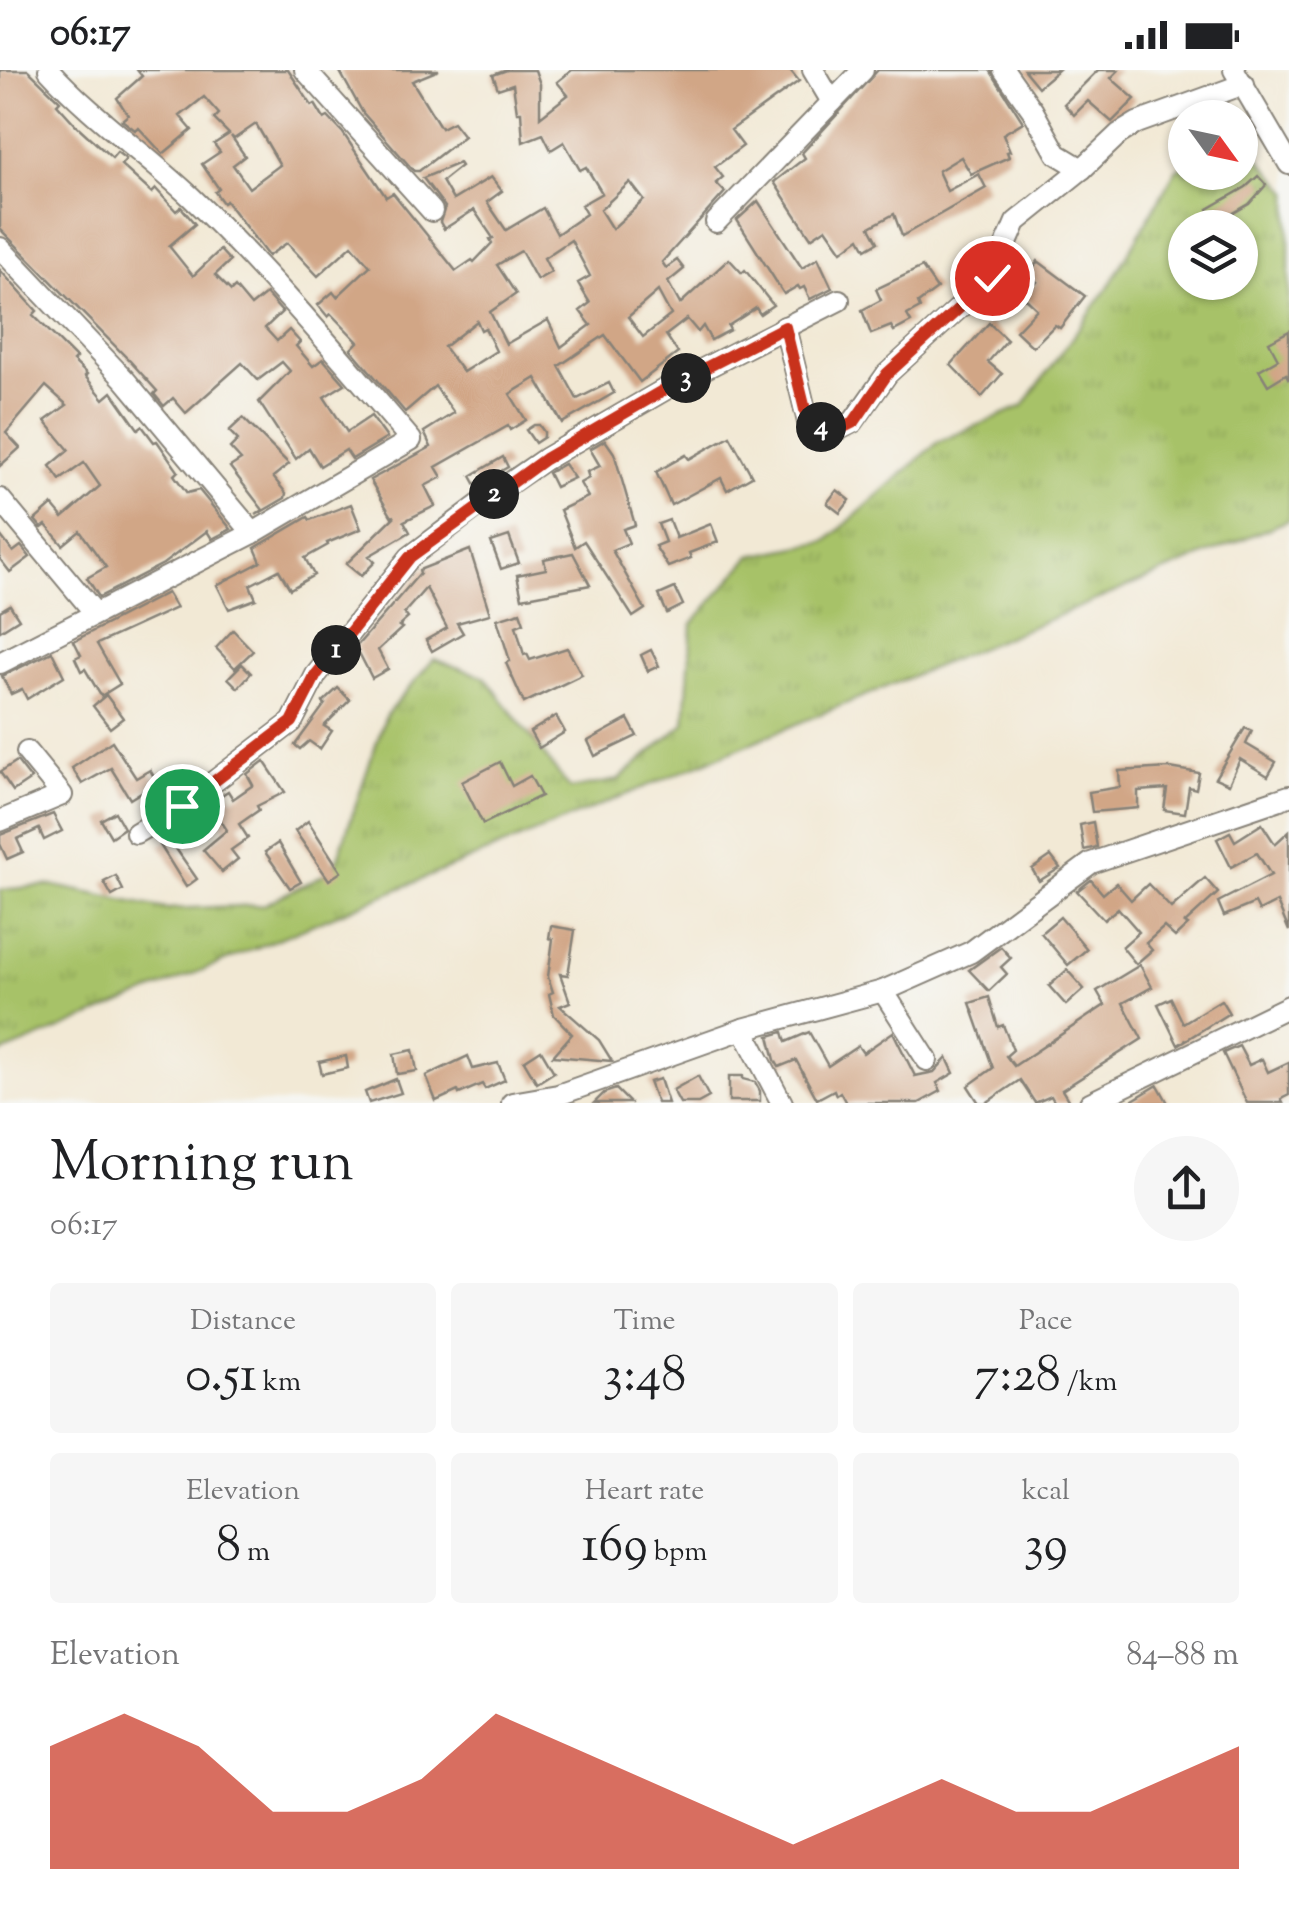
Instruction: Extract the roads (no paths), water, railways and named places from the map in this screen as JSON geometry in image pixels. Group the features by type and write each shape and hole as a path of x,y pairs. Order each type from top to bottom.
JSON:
{"street":[{"path":"0,663 252,533 410,440 324,339 190,197 78,101 49,70"},
{"path":"305,70 432,211"},
{"path":"813,70 832,102"},
{"path":"716,222 863,70"},
{"path":"1004,70 1057,154 1082,169"},
{"path":"785,327 808,422 834,432 854,422 887,374 992,278 1016,222 1137,123 1244,85 1289,164"},
{"path":"0,248 126,380 252,533"},
{"path":"136,834 182,806 292,722 316,675 410,557 545,459 676,383 839,300"},
{"path":"0,499 95,614"},
{"path":"0,821 62,795 27,752"},
{"path":"512,1103 561,1099 743,1029 883,992 971,952 1091,863 1289,796"},
{"path":"883,992 927,1060"},
{"path":"1090,1103 1289,1006"},
{"path":"743,1029 782,1103"}]}
